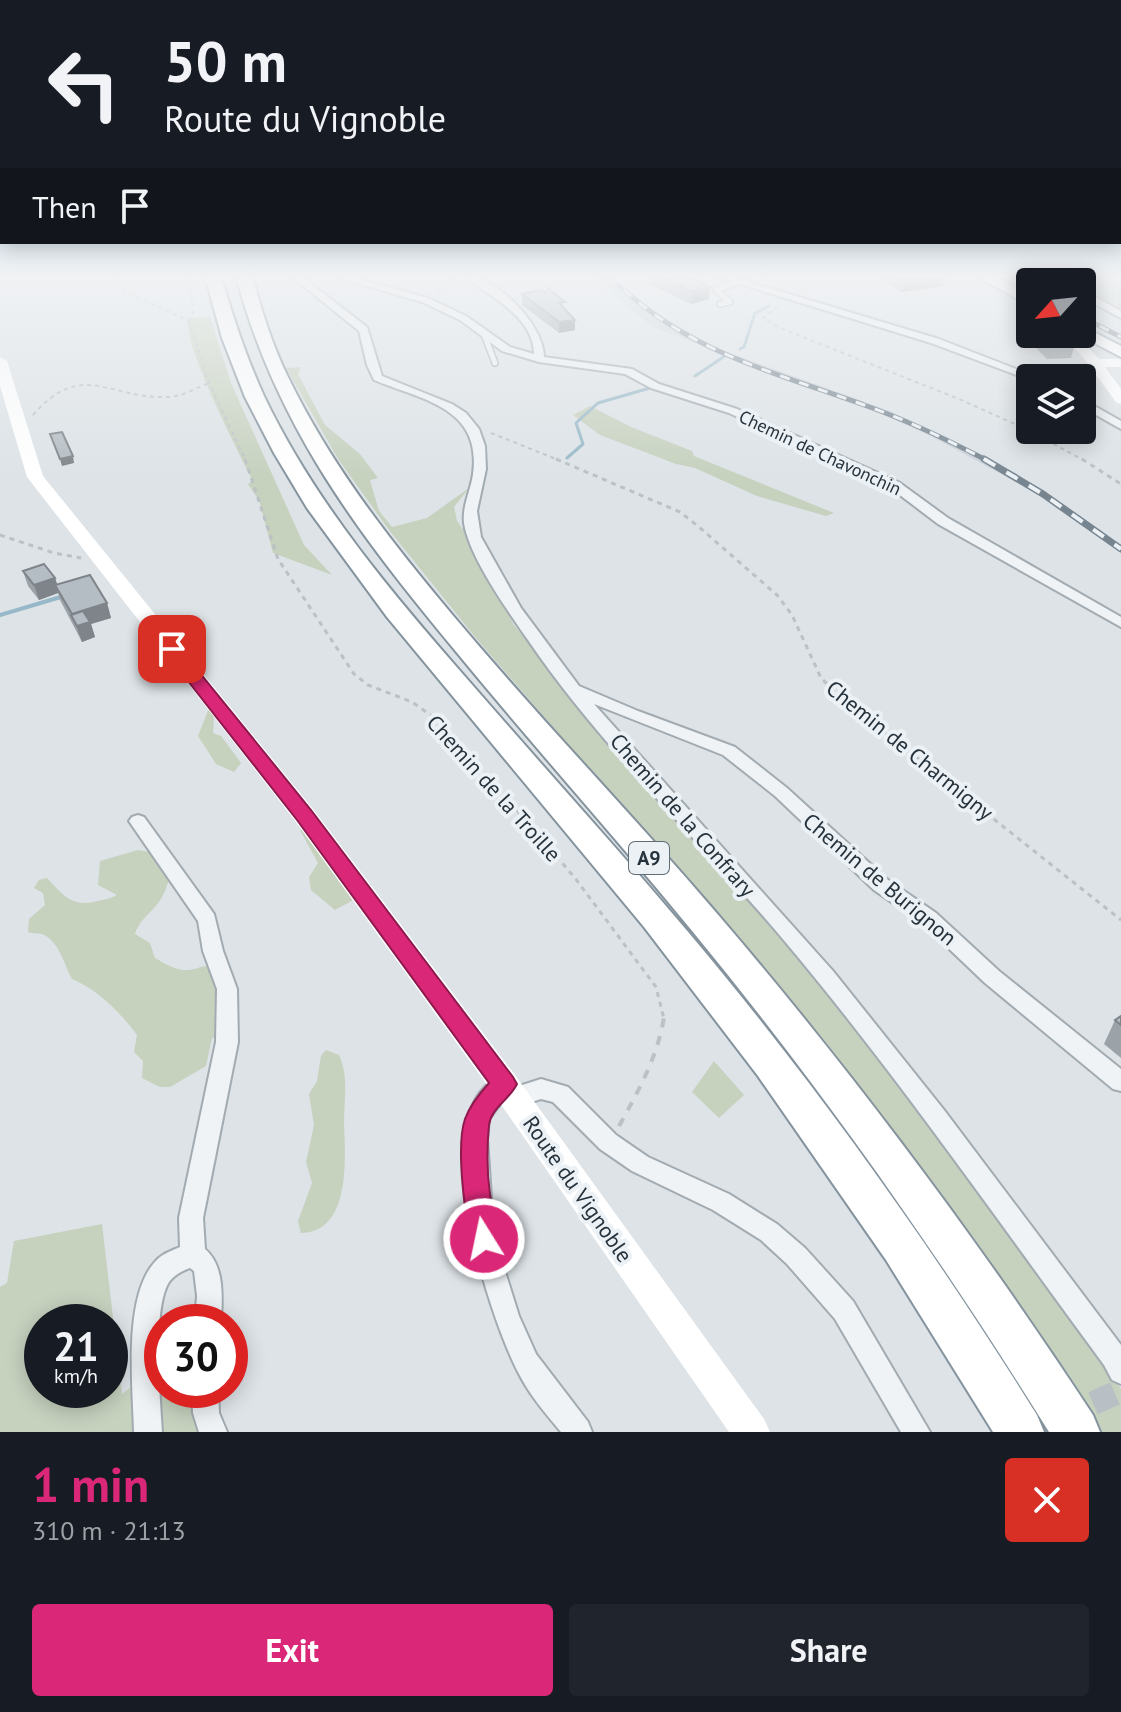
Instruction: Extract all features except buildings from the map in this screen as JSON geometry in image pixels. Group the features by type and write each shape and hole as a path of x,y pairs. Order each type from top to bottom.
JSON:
{"highway":[{"name":"A9","path":"233,343 271,428 321,510 413,631 680,947 755,1042 909,1258 1020,1432"},
{"name":"A9","path":"264,343 288,395 325,460 373,531 490,677 698,915 773,1006 960,1255 1076,1432"}],"main road":[{"path":"1105,344 1121,352"}],"street":[{"path":"368,343 370,365 378,378 450,405 473,430"},
{"name":"Chemin de Chavonchin","path":"495,343 539,359 628,371 655,386 733,411 896,486 943,521 1121,623"},
{"path":"537,343 539,359"},
{"path":"940,343 1016,371"},
{"path":"1091,358 1091,347 1105,344"},
{"path":"1081,348 1121,399"},
{"path":"1091,358 1121,363"},
{"name":"Route du Vignoble","path":"0,361 35,477 304,815 509,1091 751,1432"},
{"path":"1096,411 1121,426"},
{"name":"Chemin de la Confrary","path":"473,430 480,447 480,472 471,502 471,525 517,613 544,652 646,774 826,976 1113,1356 1121,1371"},
{"name":"Chemin de Burignon","path":"577,690 632,715 729,751 781,792 881,885 929,918 992,977 1121,1082"},
{"path":"138,821 207,919 213,951 227,989 227,1042 191,1218 193,1255 205,1265 209,1304"},
{"path":"578,1432 554,1403 528,1363 508,1317 480,1222 476,1191 477,1122 486,1103 509,1091 541,1089 560,1094 578,1108 608,1142 640,1164 747,1216 796,1256 844,1310 916,1432"},
{"path":"148,1432 146,1364 153,1288 174,1261 193,1255"},
{"path":"206,1408 213,1432"}],"lane":[{"path":"487,343 495,363"}],"path":[{"name":"Chemin de la Troille","path":"196,343 209,383 252,473 278,559 354,674 368,685 412,702 442,723 575,878 656,987 664,1017 661,1034 642,1084 608,1142"},
{"path":"819,343 989,410 1121,484"},
{"path":"32,417 54,392 76,383 168,397 209,383"},
{"name":"Chemin de Charmigny","path":"473,430 489,433 680,512 777,595 792,615 821,678 845,701 1121,920"},
{"path":"0,535 72,558 97,555"}],"shaded area":[{"path":"695,343 707,343 892,412 1017,474 1102,531 1121,547 1121,553 1033,491 927,434"}],"green space":[{"path":"192,343 218,343 231,383 304,545 332,575 273,553 259,500 248,484 253,481 213,399"},
{"path":"301,367 298,374 325,425 360,454 378,478 370,480 379,511 392,527 427,518 469,488 454,507 457,521 468,536 514,625 586,713 784,936 867,1037 1076,1316 1121,1389 1121,1432 1102,1432 966,1229 824,1040 475,637 389,530 338,459 286,368"},
{"path":"590,406 631,427 692,451 694,456 834,513 826,516 757,496 695,468 676,464 600,435 573,415"},
{"path":"209,708 214,714 213,733 221,736 241,763 234,772 216,764 198,736"},
{"path":"303,823 355,899 335,910 311,890 309,877 318,863 300,830"},
{"path":"138,850 150,852 169,878 162,898 135,934 150,943 155,958 170,966 183,970 206,966 219,969 224,1036 212,1038 206,1066 170,1087 160,1087 142,1078 143,1061 134,1052 137,1035 131,1027 99,995 72,979 57,947 48,937 28,932 29,919 45,905 43,893 34,888 39,880 47,878 63,895 81,903 110,898 117,895 98,885 100,861"},
{"path":"326,1050 339,1055 345,1080 342,1190 329,1220 318,1229 301,1233 298,1221 312,1183 306,1162 314,1125 309,1094 317,1081 321,1056"},
{"path":"714,1061 744,1095 719,1118 692,1092"},
{"path":"102,1224 111,1304 24,1304 24,1408 128,1408 128,1389 144,1376 144,1408 215,1408 220,1432 0,1432 0,1287 7,1283 14,1241"}],"waterway":[{"path":"740,349 745,343"},
{"path":"695,376 725,356"},
{"path":"567,458 583,444 576,423 598,403 650,388"},
{"path":"0,615 64,596"}],"tunnel":[{"path":"1027,1432 1121,1391"}],"railway":[{"path":"701,343 761,369 896,417 988,461"},
{"path":"984,459 1043,494 1121,549"}],"route":[{"path":"172,649 304,815 504,1084 486,1103 477,1122 476,1191 484,1239"}]}
